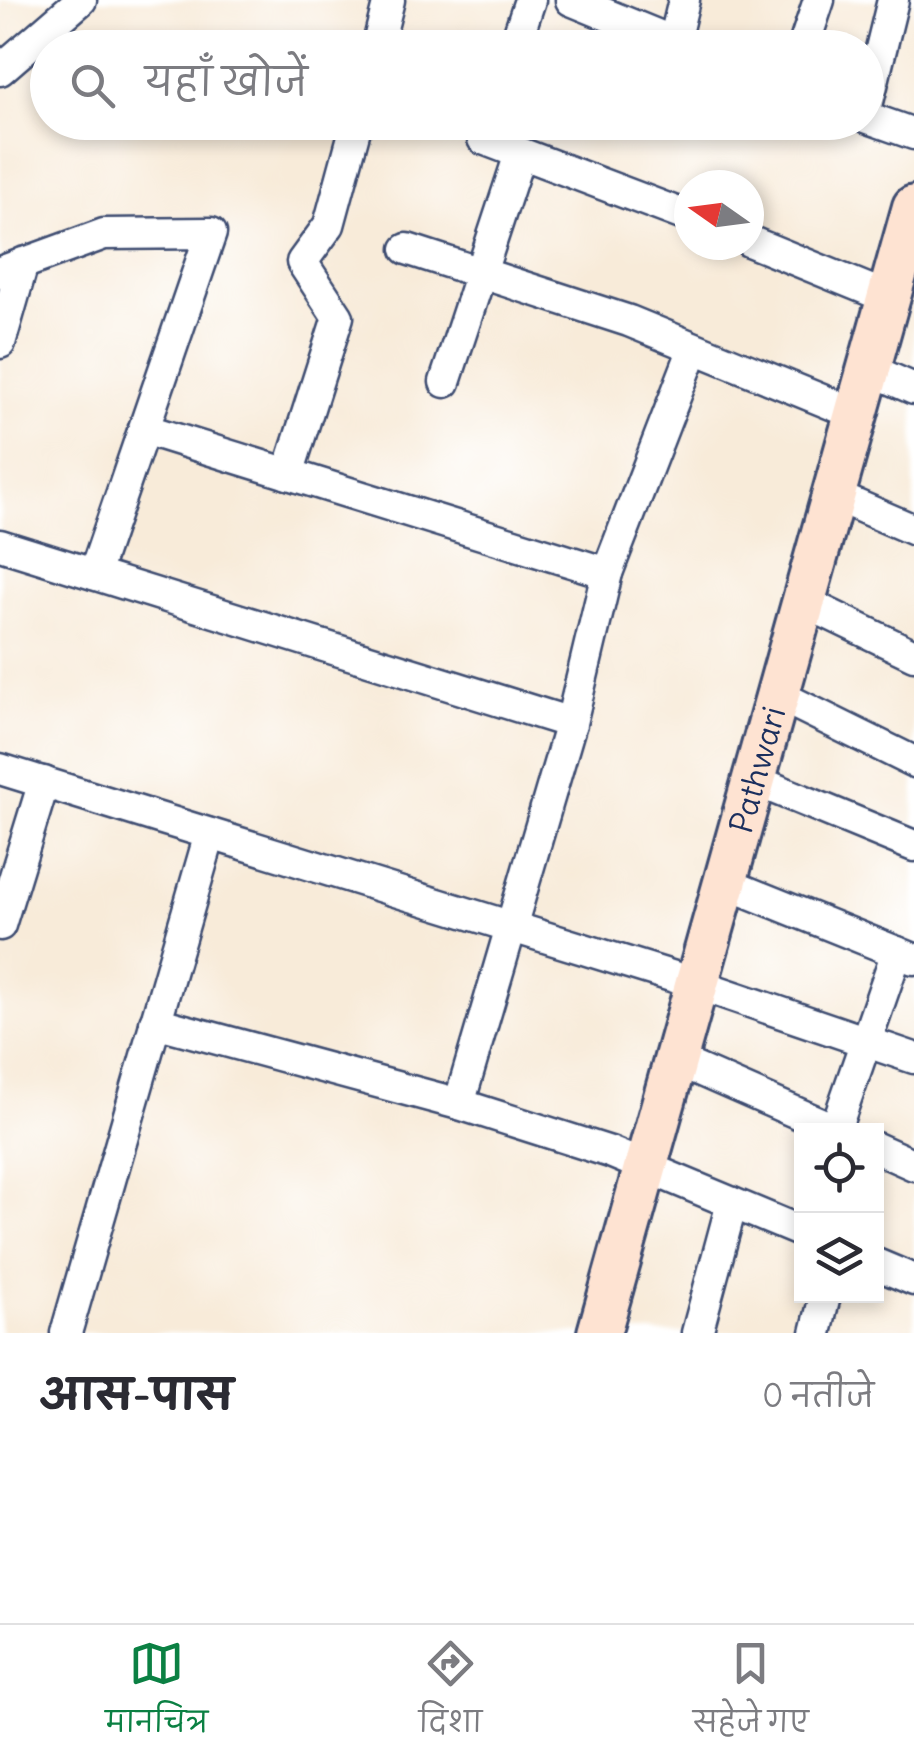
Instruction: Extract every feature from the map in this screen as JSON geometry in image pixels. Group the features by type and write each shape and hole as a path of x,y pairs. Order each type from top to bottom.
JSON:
{"street":[{"path":"47,30 82,0"},
{"path":"382,30 390,0"},
{"path":"520,30 530,0"},
{"path":"571,0 644,30"},
{"path":"682,30 684,0"},
{"path":"809,30 819,0"},
{"path":"884,38 893,0"},
{"path":"0,70 30,44"},
{"path":"884,122 914,134"},
{"path":"288,474 338,317 302,262 329,225 351,140"},
{"path":"488,140 674,211"},
{"path":"445,382 520,154"},
{"name":"Pathwari","path":"600,1333 802,601 856,414 895,297 914,207"},
{"path":"0,343 12,268 104,234 210,233 147,430 94,574"},
{"path":"764,248 895,297"},
{"path":"407,249 694,348 856,414"},
{"path":"459,1104 508,926 571,724 607,572 694,348"},
{"path":"871,370 914,389"},
{"path":"147,430 607,572"},
{"path":"834,495 914,530"},
{"path":"0,545 571,724"},
{"path":"802,601 914,655"},
{"path":"778,695 914,762"},
{"path":"0,769 697,984 914,1058"},
{"path":"754,780 914,846"},
{"path":"0,925 44,782"},
{"path":"66,1333 210,834"},
{"path":"725,883 906,956 865,1042 837,1123"},
{"path":"155,1022 459,1104 646,1166 794,1229"},
{"path":"676,1060 819,1123"},
{"path":"884,1152 914,1165"},
{"path":"698,1333 732,1203"},
{"path":"884,1267 914,1280"},
{"path":"816,1333 823,1303"}]}
